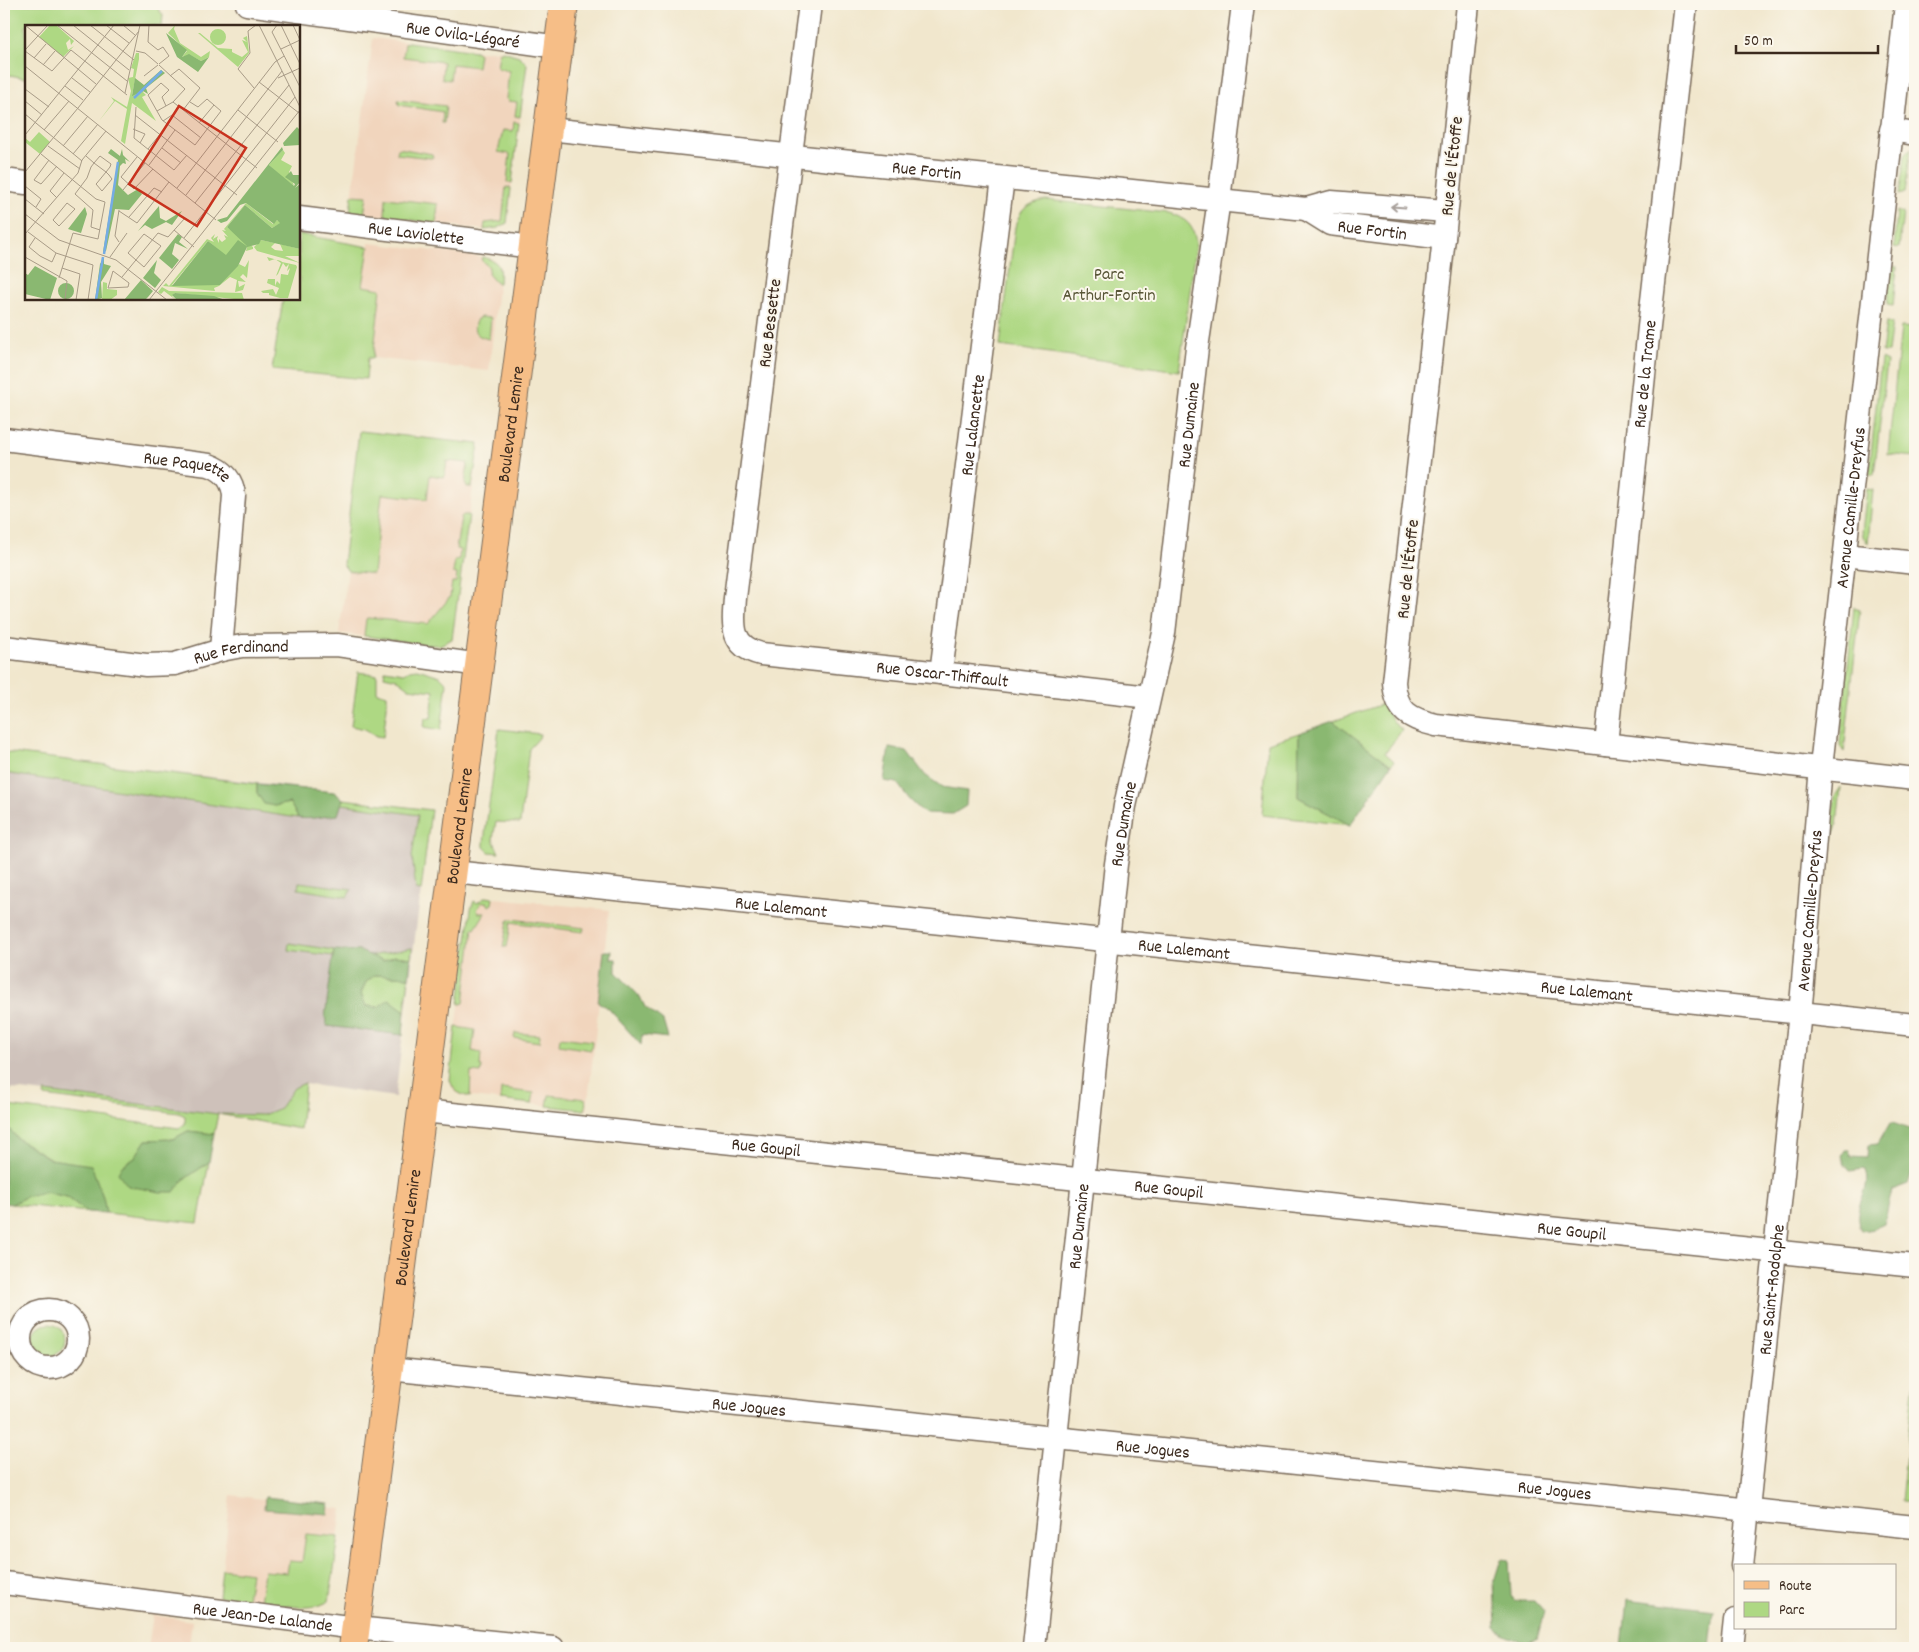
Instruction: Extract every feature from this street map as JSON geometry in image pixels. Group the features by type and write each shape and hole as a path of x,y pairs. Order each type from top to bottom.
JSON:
{"main road":[{"name":"Boulevard Lemire","path":"355,1638 564,4"}],"street":[{"name":"Rue Ovila-Légaré","path":"247,4 559,47"},
{"name":"Rue Bessette","path":"739,642 734,634 735,598 810,4"},
{"name":"Rue Dumaine","path":"1034,1648 1116,864 1125,806 1164,633 1197,348 1219,200 1243,4"},
{"name":"Rue de l'Étoffe","path":"1468,4 1396,672 1395,691 1397,700 1406,714 1414,719 1436,725 1821,767 1847,772 1915,778"},
{"name":"Rue de la Trame","path":"1606,744 1649,327 1686,4"},
{"name":"Avenue Camille-Dreyfus","path":"1800,1014 1821,767 1906,4"},
{"name":"Rue Fortin","path":"549,129 1306,209 1337,202 1446,210"},
{"path":"1891,130 1915,134"},
{"name":"Rue Lalancette","path":"941,673 1003,178"},
{"path":"4,180 25,183"},
{"name":"Rue Fortin","path":"1306,209 1330,224 1444,238"},
{"name":"Rue Laviolette","path":"300,218 533,248"},
{"name":"Rue Paquette","path":"4,438 209,465 224,473 231,484 234,496 221,650"},
{"path":"1845,556 1915,563"},
{"name":"Rue Oscar-Thiffault","path":"739,642 745,648 762,654 1149,697"},
{"name":"Rue Ferdinand","path":"4,647 152,666 175,664 221,650 242,646 337,645 480,665"},
{"name":"Rue Lalemant","path":"453,872 1800,1014 1915,1024"},
{"name":"Rue Saint-Rodolphe","path":"1742,1564 1800,1014"},
{"name":"Rue Goupil","path":"423,1111 1915,1266"},
{"name":"Rue Jogues","path":"389,1369 1915,1527"},
{"name":"Rue Jean-De Lalande","path":"4,1582 355,1638 553,1648"},
{"path":"1732,1648 1734,1629"}],"shaded area":[{"path":"373,38 475,51 503,51 519,56 527,64 507,223 498,228 484,230 386,216 350,213"},
{"path":"369,243 483,257 492,259 498,264 500,268 489,371 373,358 381,289 363,286"},
{"path":"359,431 479,444 452,639 440,645 339,633 348,571 343,564"},
{"path":"4,752 334,792 343,799 431,810 395,1097 305,1084 300,1129 218,1114 4,1088"},
{"path":"486,897 609,910 587,1110 463,1096 452,1088 450,1080 471,909 474,901 477,903"},
{"path":"231,1495 342,1509 329,1601 323,1605 304,1607 219,1597"},
{"path":"153,1615 192,1621 189,1648 148,1648"}],"green space":[{"path":"4,4 154,4 163,15 162,25 25,25 25,78 4,74"},
{"path":"408,42 475,51 479,54 477,67 452,64 450,80 442,79 443,62 403,57 405,44"},
{"path":"1915,46 1915,102 1913,118 1910,111 1909,94"},
{"path":"503,51 519,56 527,64 520,117 515,116 517,102 506,99 509,71 497,68 499,53"},
{"path":"398,100 446,106 444,123 442,123 443,112 399,105"},
{"path":"514,122 519,123 512,183 507,182 510,154 498,152 503,130 513,131"},
{"path":"398,148 432,154 433,157 397,154"},
{"path":"1911,148 1905,193 1899,195 1905,155"},
{"path":"506,187 511,188 507,223 498,228 484,230 485,223 502,221"},
{"path":"352,195 367,196 364,214 350,213"},
{"path":"386,198 438,204 436,224 386,216"},
{"name":"Parc Arthur-Fortin","path":"1046,200 1169,213 1189,224 1194,233 1196,246 1179,371 1000,346 1015,227 1022,211 1034,203"},
{"path":"1897,211 1903,213 1899,248 1894,247"},
{"path":"300,234 369,247 363,286 381,289 373,358 368,358 366,379 272,370 283,300 300,300"},
{"path":"481,258 493,261 498,266 499,283 496,283 488,274 489,267 482,261"},
{"path":"1891,266 1897,267 1893,306 1887,305"},
{"path":"481,317 491,318 489,339 481,337 475,331 474,327 477,319"},
{"path":"1886,322 1892,323 1888,352 1882,352"},
{"path":"1901,327 1915,328 1915,457 1888,454"},
{"path":"1881,359 1887,362 1874,475 1869,474"},
{"path":"359,431 479,444 472,487 467,487 465,484 468,463 447,461 443,477 430,475 427,499 382,494 373,574 348,571 343,564"},
{"path":"1867,489 1873,490 1868,543 1863,537 1862,531"},
{"path":"469,515 452,639 440,645 431,645 364,636 366,619 368,618 428,624 450,597 452,582 456,582 457,574 453,573 455,560 459,559 460,550 456,549 461,517"},
{"path":"1854,607 1860,609 1844,752 1840,742"},
{"path":"418,669 440,676 447,683 441,730 424,727 425,718 431,718 434,691 409,688 397,679 384,676 385,670 404,673"},
{"path":"358,672 377,675 377,692 387,695 383,737 376,736 365,729 351,726"},
{"path":"1383,704 1395,724 1402,730 1385,753 1394,761 1391,765 1333,721"},
{"path":"1333,721 1391,765 1350,825 1298,797 1299,733"},
{"path":"499,729 540,734 539,738 529,749 520,823 496,822 493,839 499,853 489,852 484,847 484,842"},
{"path":"1299,733 1298,797 1350,825 1262,815 1268,743"},
{"path":"889,748 907,751 925,775 942,787 967,791 966,806 953,814 924,813 910,800 897,783 884,781"},
{"path":"4,752 257,784 257,793 274,806 290,803 298,818 4,773"},
{"path":"257,784 334,792 343,799 338,815 298,818 290,803 274,806 264,804 257,793"},
{"path":"1841,787 1837,825 1829,849 1835,796"},
{"path":"343,799 431,810 421,891 416,890 412,856 418,815 342,804"},
{"path":"299,882 352,889 347,897 298,889"},
{"path":"486,897 493,898 492,904 489,906 487,902 481,903 477,910 479,913 485,913 475,929 473,928 464,1003 459,1004 471,909 474,901 477,903"},
{"path":"511,919 584,928 583,932 511,922 507,947 503,947 508,921"},
{"path":"289,943 334,950 333,956 288,950"},
{"path":"412,948 411,958 395,956 383,961 370,956"},
{"path":"334,950 360,951 383,961 395,956 411,958 409,977 375,975 366,982 361,993 366,1006 379,1007 389,999 405,1011 403,1035 327,1026 325,1017"},
{"path":"604,951 612,951 611,959 616,959 616,972 640,997 645,1007 663,1021 668,1038 642,1035 641,1045 608,1008 598,1002"},
{"path":"375,975 409,977 405,1011 389,999 379,1007 366,1006 361,993 366,982"},
{"path":"456,1027 475,1030 472,1051 481,1053 481,1073 471,1072 470,1097 457,1092 450,1080"},
{"path":"515,1033 540,1035 539,1042 514,1038"},
{"path":"560,1037 592,1041 591,1050 559,1045"},
{"path":"305,1083 300,1129 218,1114 263,1115 280,1108 294,1088"},
{"path":"4,1088 10,1089 8,1106 179,1128 185,1124 185,1116 179,1113 44,1096 45,1092 218,1114 214,1134 188,1131 173,1139 146,1140 135,1157 122,1166 182,1181 209,1162 198,1223 106,1213 103,1197 91,1166 51,1159 18,1139 4,1123"},
{"path":"501,1089 534,1093 532,1104 500,1100"},
{"path":"549,1095 586,1099 585,1110 547,1106"},
{"path":"4,1123 18,1139 50,1159 91,1165 103,1197 106,1213 87,1212 67,1197 45,1192 27,1196 12,1204 4,1203"},
{"path":"1890,1123 1915,1130 1915,1162 1908,1184 1892,1190 1884,1224 1873,1229 1861,1231 1858,1213 1867,1177 1864,1169 1850,1171 1845,1165 1842,1156 1845,1150 1849,1150 1851,1156 1867,1157 1868,1145 1878,1144"},
{"path":"188,1131 214,1134 209,1162 182,1181 174,1192 160,1192 128,1186 118,1173 122,1166 135,1157 146,1140 173,1139"},
{"path":"45,1192 67,1197 87,1212 12,1204 27,1196"},
{"path":"49,1324 55,1325 60,1329 64,1334 64,1346 60,1351 55,1355 49,1356 43,1355 38,1351 34,1346 33,1340 34,1334 38,1329 43,1325"},
{"path":"1915,1369 1915,1502 1901,1501"},
{"path":"265,1497 329,1504 328,1514 264,1509"},
{"path":"306,1534 339,1537 329,1601 321,1605 305,1607 260,1602 264,1571 287,1573 289,1561 302,1562"},
{"path":"1501,1559 1509,1560 1511,1595 1515,1601 1534,1601 1544,1612 1537,1639 1525,1643 1506,1635 1496,1628 1494,1581"},
{"path":"222,1569 251,1573 247,1600 219,1597"},
{"path":"1627,1599 1714,1610 1710,1648 1622,1648"}]}
